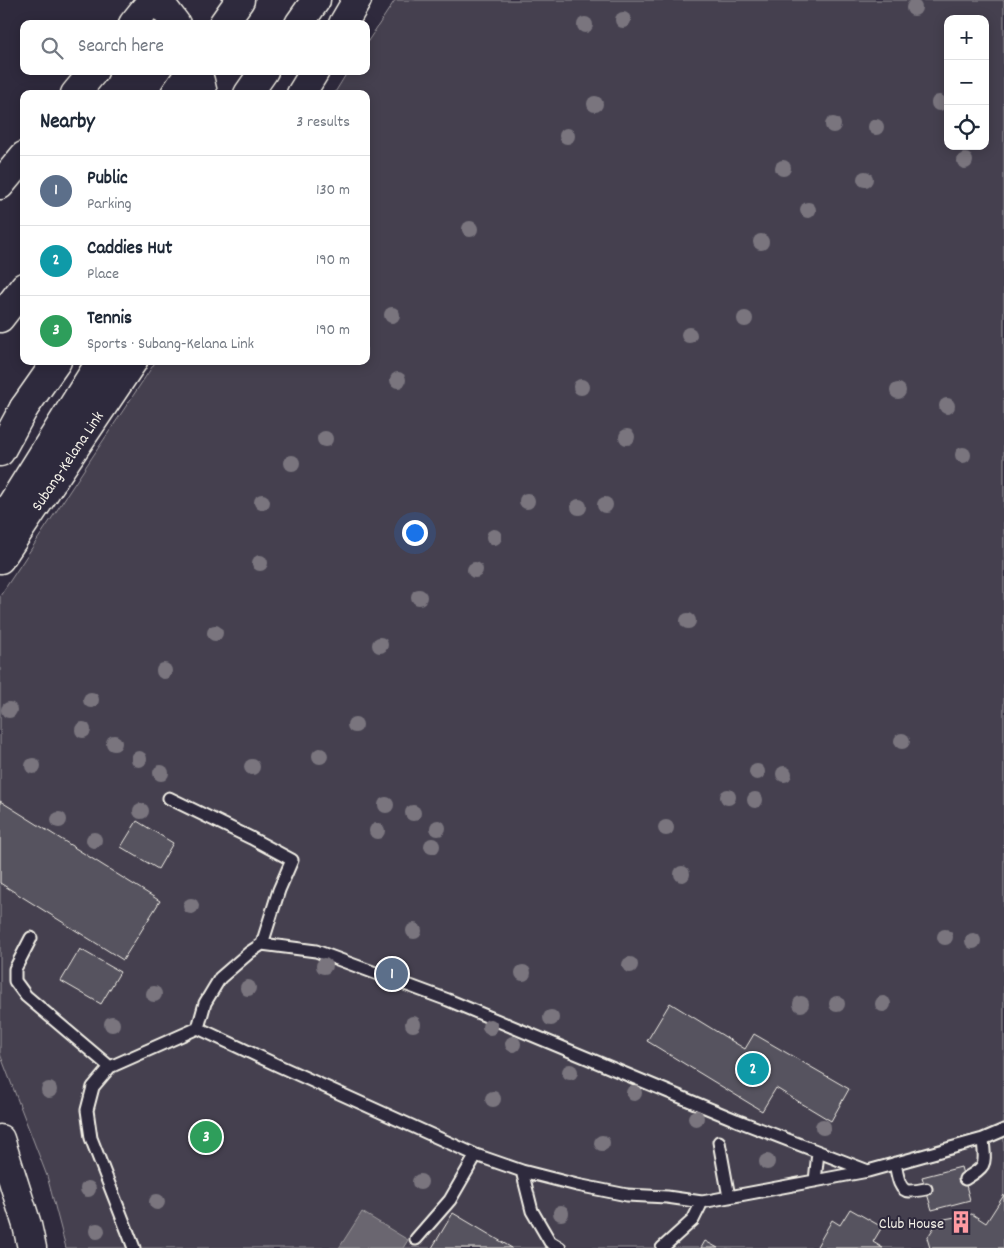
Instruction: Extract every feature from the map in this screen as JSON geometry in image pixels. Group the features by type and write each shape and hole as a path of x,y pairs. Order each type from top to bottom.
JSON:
{"main road":[{"path":"136,20 152,0"},
{"path":"158,0 173,20"},
{"path":"226,20 240,0"},
{"path":"301,20 316,0"},
{"path":"345,20 356,0"},
{"path":"78,90 91,75"},
{"path":"178,90 187,75"},
{"path":"198,75 202,90"},
{"path":"251,90 261,75"},
{"path":"303,90 313,75"},
{"path":"0,185 20,161"},
{"path":"0,318 20,292"},
{"path":"0,440 54,365"},
{"path":"0,523 99,365"},
{"name":"Subang-Kelana Link","path":"0,559 130,365"},
{"path":"0,452 24,408"},
{"path":"0,1139 27,1225 32,1248"}],"lane":[{"path":"170,798 292,860 277,897 262,944 220,978 205,1003 198,1028"},
{"path":"31,938 15,969 15,980 26,996 110,1067"},
{"path":"262,944 316,951 368,970 448,1000 736,1120 868,1171"},
{"path":"134,1248 91,1138 87,1110 93,1087 110,1067 198,1028 476,1155 522,1171 626,1195 667,1197 702,1202 868,1171 982,1139 1004,1130"},
{"path":"965,1179 983,1165 982,1139"},
{"path":"719,1142 729,1197"},
{"path":"816,1181 818,1152"},
{"path":"416,1239 450,1200 476,1155"},
{"path":"895,1163 901,1186 904,1190 908,1192 926,1189"},
{"path":"522,1171 532,1210 550,1242 560,1248"},
{"path":"662,1248 693,1220 702,1202"}],"shaded area":[{"path":"395,0 1004,0 1004,1248 66,1248 47,1176 0,1054 0,596 153,365 370,365 370,90 336,90 346,75 370,75 370,38"},
{"path":"362,1212 408,1240 403,1248 339,1248"}],"building":[{"path":"0,801 160,901 123,960 0,883"},
{"path":"137,821 173,843 158,869 121,847"},
{"path":"80,949 120,972 101,1004 61,981"},
{"path":"670,1003 745,1049 754,1034 849,1089 831,1121 776,1088 762,1111 647,1041"},
{"path":"961,1167 970,1200 932,1210 922,1177"},
{"name":"Club House","path":"1004,1195 1004,1248 930,1248 927,1238 939,1220 972,1214 986,1223"},
{"path":"850,1209 882,1227 873,1242 883,1248 816,1248 832,1220 840,1225"},
{"path":"453,1213 512,1248 432,1248"},
{"path":"705,1241 718,1248 701,1248"}],"place":[{"name":"Public","path":"392,974"},
{"name":"Caddies Hut","path":"753,1069"},
{"name":"Tennis","path":"206,1137"},
{"name":"Club House","path":"961,1222"}]}
